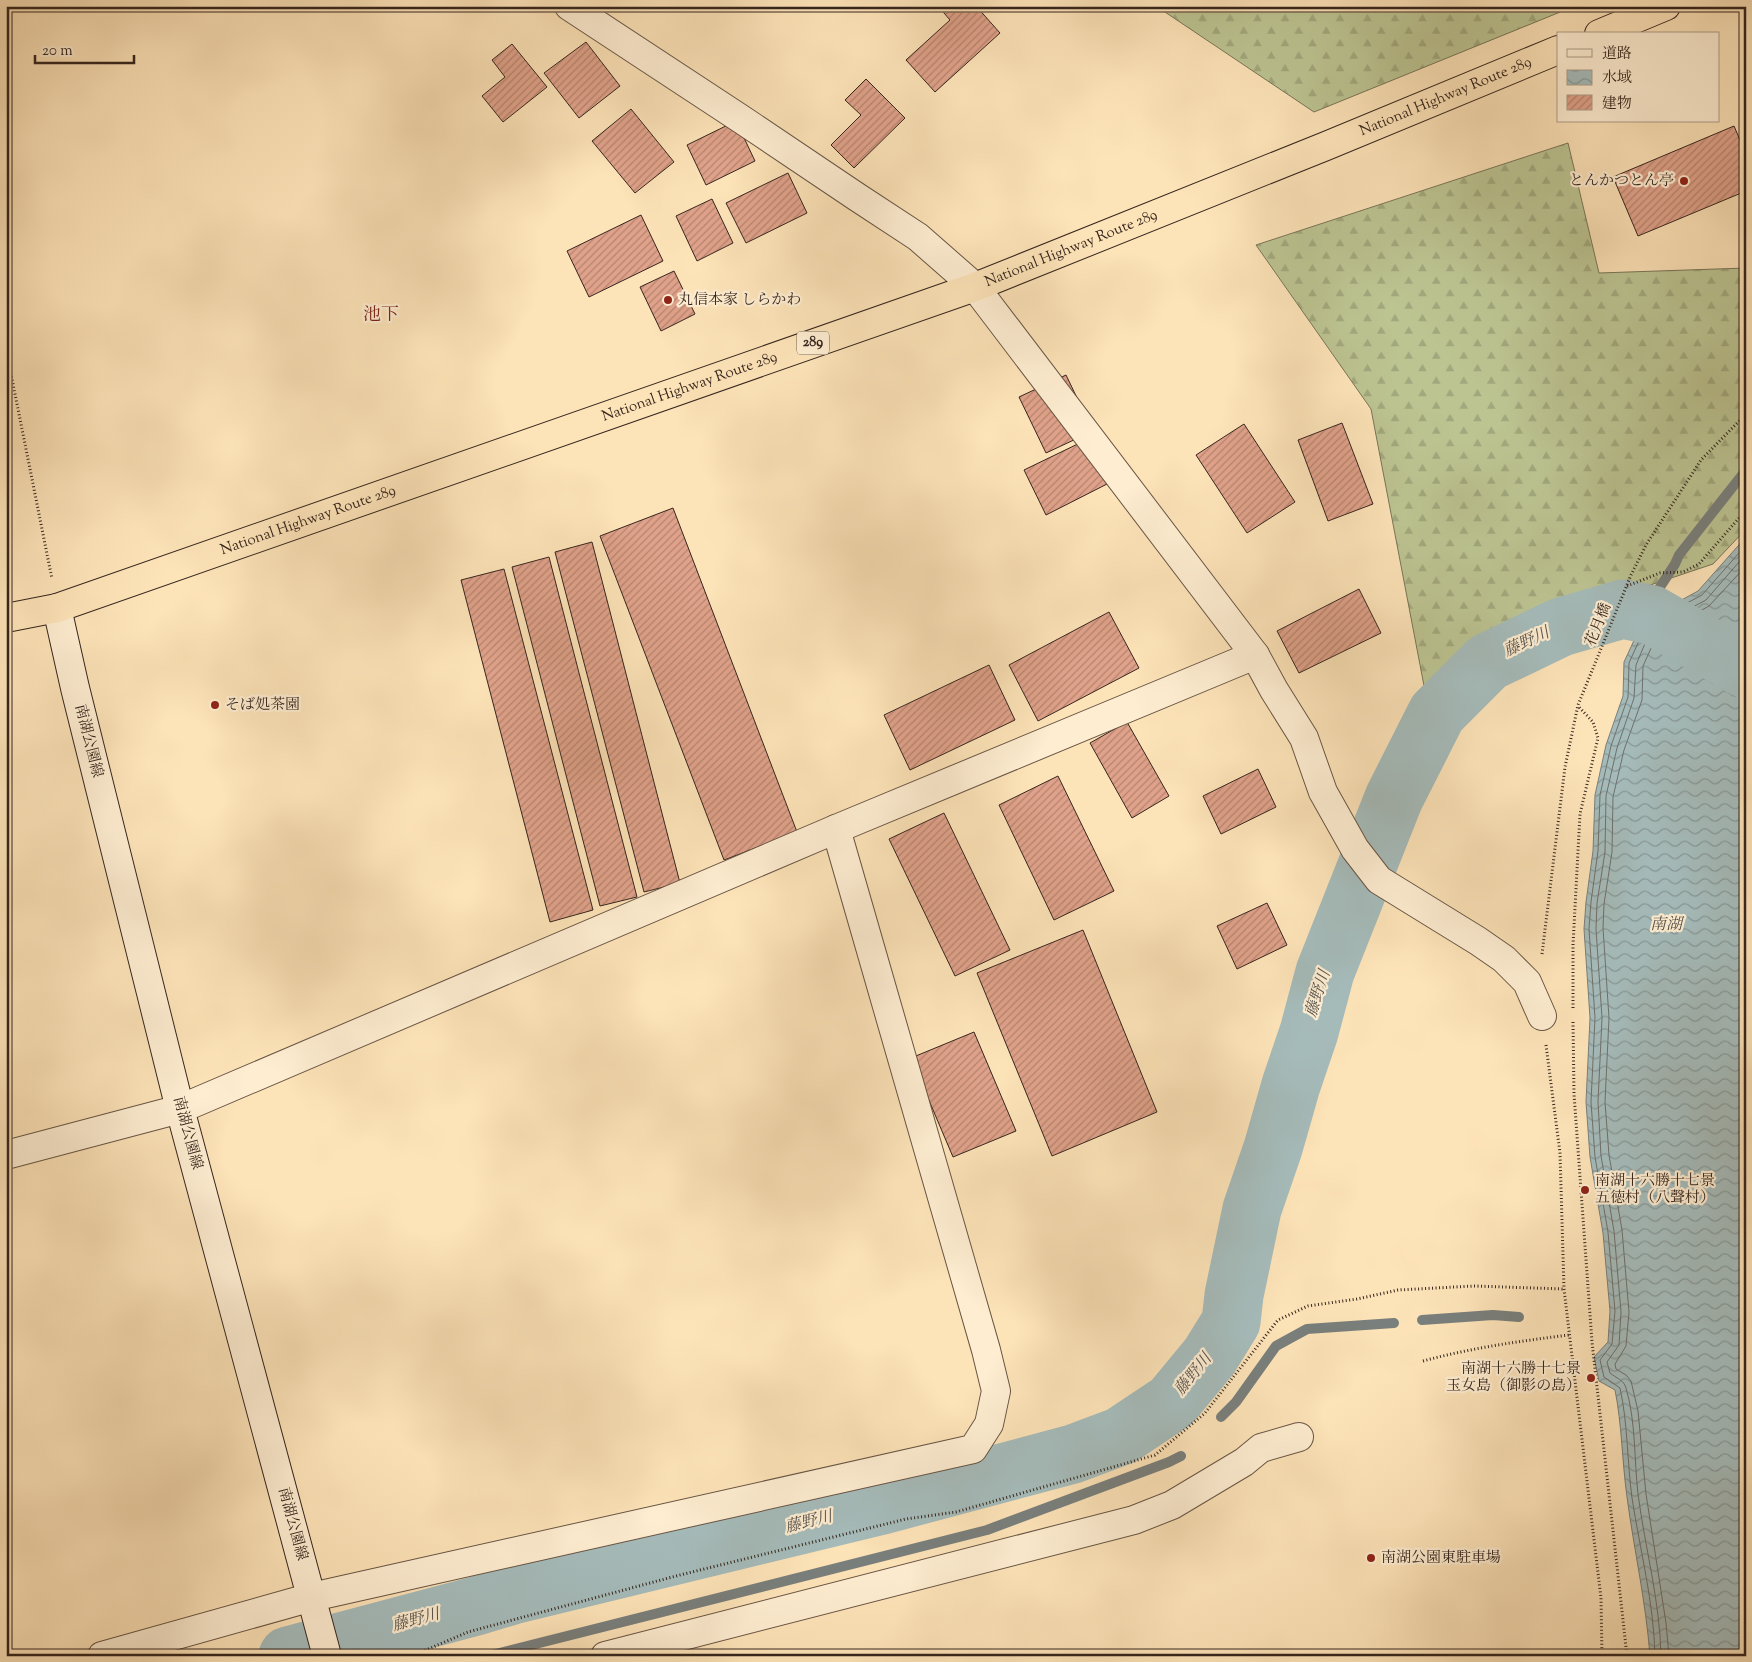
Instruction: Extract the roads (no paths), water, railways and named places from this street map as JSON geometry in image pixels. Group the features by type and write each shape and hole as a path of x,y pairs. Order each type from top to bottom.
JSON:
{"highway":[{"path":"1604,32 1666,6"},
{"name":"National Highway Route 289","path":"6,618 57,608 975,286 1326,146 1557,50"}],"street":[{"path":"569,6 856,197 918,236 975,286 1255,655 1304,738 1323,792 1355,849 1379,880 1504,959 1527,982 1542,1016"},
{"name":"南湖公園線","path":"57,608 75,688 180,1109 327,1656"},
{"path":"6,1155 180,1109 836,829 1255,655"},
{"path":"102,1656 312,1597 973,1449 989,1424 996,1391 986,1350 836,829"},
{"path":"605,1656 1134,1520 1172,1505 1244,1462 1261,1448 1299,1437"}],"water":[{"name":"南湖","path":"1746,537 1746,1656 1650,1656 1646,1616 1627,1497 1615,1390 1599,1381 1594,1357 1608,1342 1610,1311 1603,1233 1590,1157 1586,1102 1590,1018 1584,929 1593,851 1595,795 1606,745 1623,696 1624,662 1643,621 1698,591"}],"waterway":[{"path":"1623,609 1649,604 1679,555 1746,470"},
{"name":"藤野川","path":"288,1656 516,1594 886,1504 1073,1454 1121,1436 1172,1402 1210,1356 1231,1322 1234,1295 1252,1209 1309,1032 1325,972 1394,798 1437,713 1488,662 1561,627 1623,609 1652,615 1746,669"},
{"path":"1422,1320 1493,1315 1519,1317"},
{"path":"1221,1417 1236,1402 1276,1346 1307,1329 1394,1323"},
{"path":"488,1656 987,1530 1181,1456"}],"place":[{"name":"とんかつとん亭","path":"1684,181"},
{"name":"丸信本家 しらかわ","path":"668,300"},
{"name":"そば処茶園","path":"215,705"},
{"name":"南湖十六勝十七景 五徳村（八聲村）","path":"1585,1190"},
{"name":"南湖十六勝十七景 玉女島（御影の島）","path":"1591,1378"},
{"name":"南湖公園東駐車場","path":"1371,1558"}],"district":[{"name":"池下","path":"381,316"}]}
